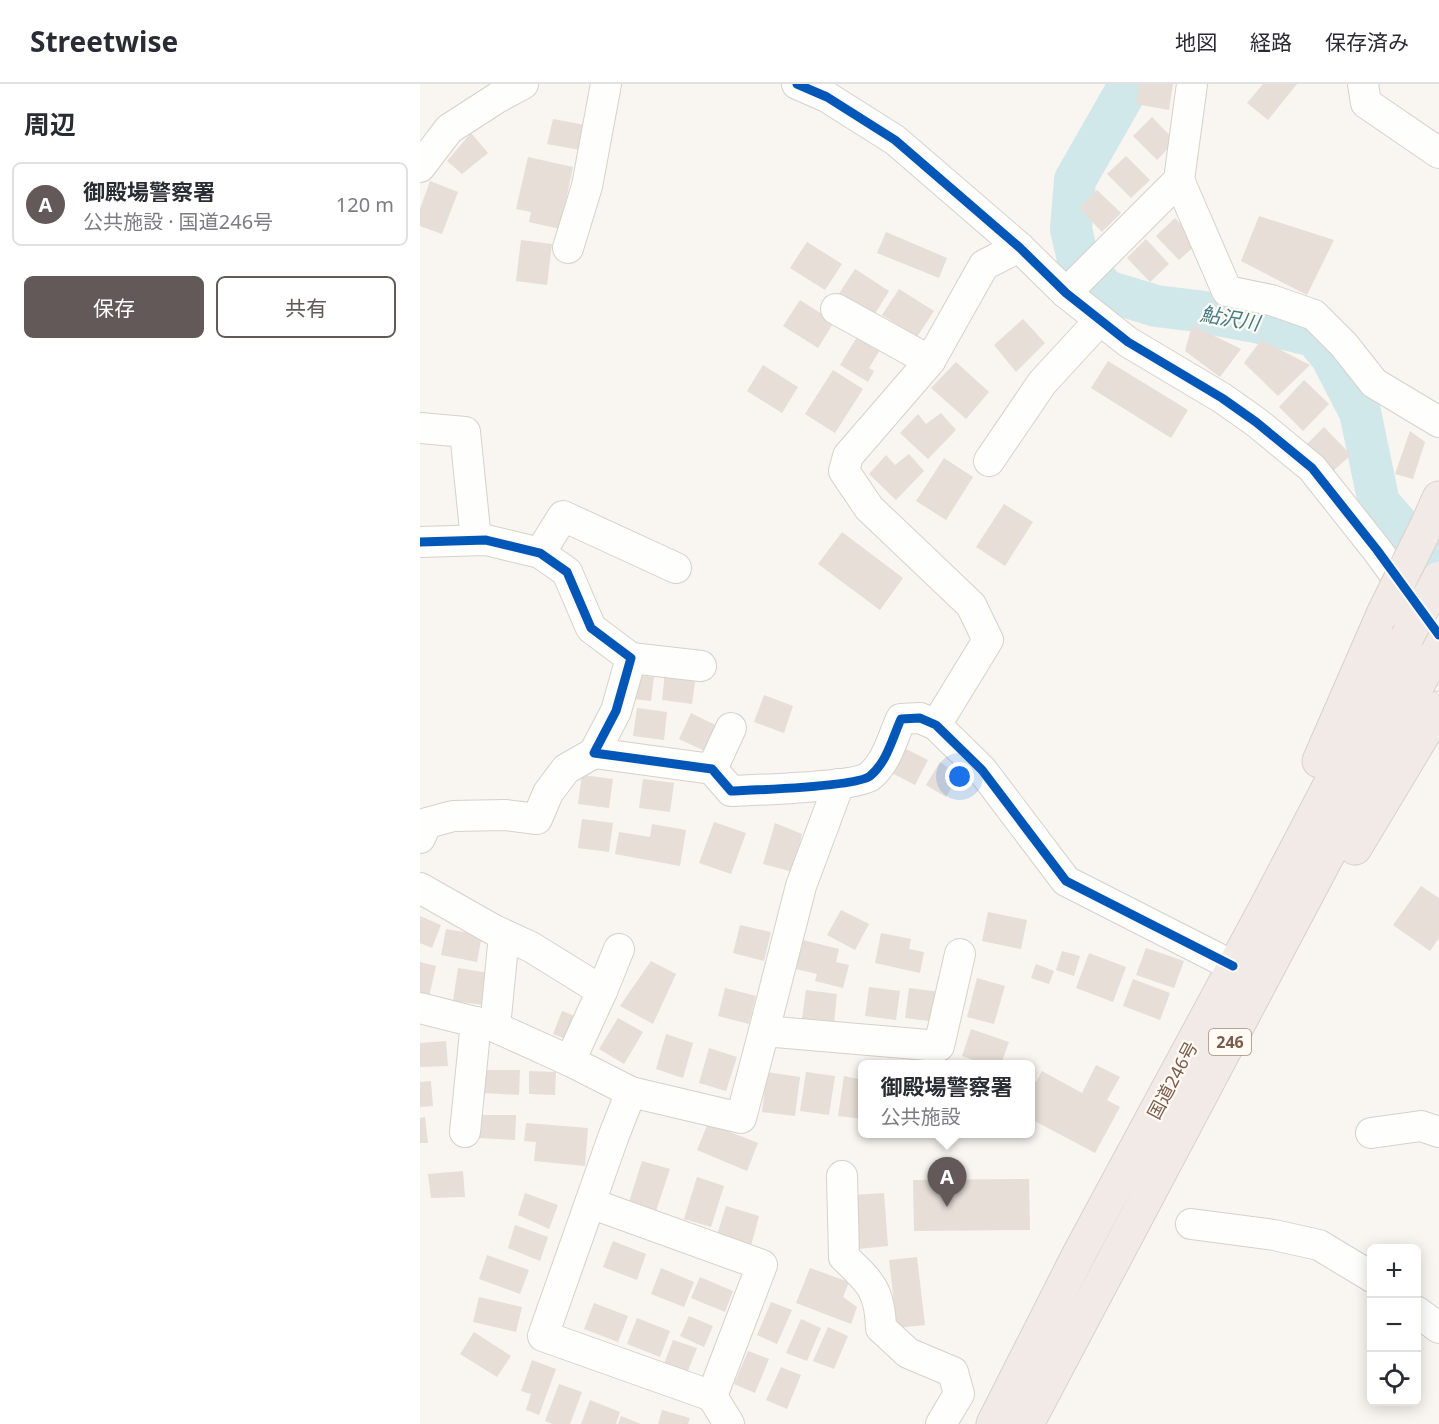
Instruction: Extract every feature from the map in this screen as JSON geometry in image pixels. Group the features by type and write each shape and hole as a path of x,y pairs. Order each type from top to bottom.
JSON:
{"highway":[{"name":"246","path":"1266,907 1302,798 1384,612 1433,511"},
{"name":"国道246号","path":"993,1424 1079,1254 1266,907 1439,578"},
{"name":"国道246号","path":"1027,1424 1294,923 1436,647"},
{"name":"246","path":"1294,923 1358,845 1439,708"}],"street":[{"path":"420,167 449,129 484,93 523,84"},
{"path":"568,248 587,186 606,84"},
{"path":"797,84 827,97 895,140 1070,289 1100,320 1128,342 1231,404 1312,468 1377,549 1436,647"},
{"path":"1192,84 1179,180 1227,291 1271,300 1314,315 1344,345 1374,383 1439,422"},
{"path":"1363,84 1366,104 1439,153"},
{"path":"1070,289 1179,180"},
{"path":"936,725 988,640 971,605 869,508 844,471 848,456 930,361 984,265 1019,247"},
{"path":"836,309 930,361"},
{"path":"989,461 1042,383 1100,320"},
{"path":"420,428 465,432 476,540"},
{"path":"540,553 563,516 676,568"},
{"path":"420,542 486,540 540,553 567,572 591,628 631,658 700,666"},
{"path":"424,824 453,816 506,815 537,819 548,793 566,769 594,753 616,711 631,658"},
{"path":"594,753 712,769 730,791 839,784 867,778 883,762 901,719 921,718 936,725 982,770 1066,881 1233,966"},
{"path":"712,769 731,728"},
{"path":"420,1008 486,1024 570,1061 631,1092 741,1118 801,886 839,784"},
{"path":"420,888 504,936 531,947 602,991"},
{"path":"465,1132 504,936"},
{"path":"570,1061 619,949"},
{"path":"764,1031 939,1046 960,954"},
{"path":"631,1092 543,1336 712,1396 729,1424"},
{"path":"1371,1133 1421,1126 1439,1132"},
{"path":"842,1176 844,1257 868,1280 881,1305 881,1328 908,1353 953,1372 959,1394 941,1424"},
{"path":"590,1203 762,1264 712,1396"},
{"path":"1191,1224 1274,1235 1319,1245 1367,1275"},
{"path":"1421,1315 1439,1328"}],"building":[{"path":"1139,84 1173,84 1169,110 1136,104"},
{"path":"1263,84 1297,84 1268,120 1247,103"},
{"path":"1152,117 1175,141 1157,160 1133,136"},
{"path":"553,119 585,125 580,150 547,144"},
{"path":"471,133 488,153 462,174 447,161"},
{"path":"1126,156 1150,180 1131,198 1107,174"},
{"path":"528,157 573,167 560,229 529,222 531,212 516,209"},
{"path":"430,181 458,192 442,234 420,226 420,209"},
{"path":"1097,190 1121,213 1102,232 1079,208"},
{"path":"1259,216 1334,240 1307,295 1241,261"},
{"path":"1175,218 1199,242 1179,260 1156,236"},
{"path":"886,232 947,258 939,278 877,253"},
{"path":"1146,239 1169,264 1150,282 1127,258"},
{"path":"521,240 552,244 547,285 516,281"},
{"path":"807,242 842,264 825,290 790,268"},
{"path":"855,269 889,291 873,317 838,295"},
{"path":"899,289 934,311 917,337 882,315"},
{"path":"800,300 834,322 818,348 783,326"},
{"path":"1023,319 1045,343 1016,372 994,345"},
{"path":"1192,325 1241,349 1220,377 1185,351"},
{"path":"857,337 880,350 869,368 874,371 868,382 840,365"},
{"path":"1261,340 1310,365 1278,396 1244,363"},
{"path":"1108,361 1188,410 1171,438 1091,388"},
{"path":"956,362 989,392 966,419 931,388"},
{"path":"763,365 798,387 782,413 747,391"},
{"path":"833,370 863,389 835,433 805,414"},
{"path":"1304,380 1329,404 1303,431 1279,407"},
{"path":"941,413 956,430 928,459 900,433 918,414 926,424"},
{"path":"1324,427 1351,455 1333,471 1307,444"},
{"path":"1410,431 1425,442 1413,479 1395,474"},
{"path":"909,454 924,471 896,500 869,474 886,455 895,465"},
{"path":"944,458 973,477 946,520 916,501"},
{"path":"1004,504 1033,522 1005,566 976,547"},
{"path":"842,532 903,578 880,610 818,564"},
{"path":"665,672 696,675 692,704 662,700"},
{"path":"636,675 654,677 651,701 633,699"},
{"path":"764,695 793,706 784,733 754,722"},
{"path":"637,708 667,712 664,740 633,736"},
{"path":"691,713 719,727 707,752 679,739"},
{"path":"900,746 928,760 915,785 888,771"},
{"path":"940,762 959,775 946,797 926,785"},
{"path":"582,775 613,779 609,808 578,804"},
{"path":"643,779 674,783 670,812 639,808"},
{"path":"582,819 613,823 609,852 578,848"},
{"path":"714,822 746,833 731,874 699,863"},
{"path":"775,823 802,834 793,872 763,864"},
{"path":"652,824 686,830 680,866 615,854 619,832 650,837"},
{"path":"1421,886 1439,898 1439,938 1430,951 1393,925"},
{"path":"841,910 869,924 855,950 827,935"},
{"path":"988,912 1027,920 1021,949 982,941"},
{"path":"420,916 441,925 432,948 420,943"},
{"path":"740,925 771,932 764,961 733,953"},
{"path":"446,929 482,935 477,962 441,955"},
{"path":"881,933 911,939 909,949 924,952 920,973 875,963"},
{"path":"803,940 839,949 836,962 849,965 843,988 815,981 817,974 796,969"},
{"path":"1146,948 1184,961 1174,988 1136,975"},
{"path":"1062,951 1080,956 1074,976 1056,970"},
{"path":"1089,953 1126,967 1113,1002 1076,988"},
{"path":"651,961 676,974 653,1024 620,1006"},
{"path":"420,962 436,966 429,997 420,995"},
{"path":"1036,964 1054,971 1049,984 1031,978"},
{"path":"458,968 489,973 484,1005 453,1001"},
{"path":"977,978 1005,986 994,1024 967,1017"},
{"path":"1133,979 1170,993 1160,1020 1123,1006"},
{"path":"869,987 900,991 896,1020 865,1016"},
{"path":"725,988 756,996 749,1024 718,1016"},
{"path":"909,988 941,992 937,1022 905,1018"},
{"path":"806,990 837,994 834,1023 802,1019"},
{"path":"562,1011 580,1018 571,1041 553,1034"},
{"path":"618,1018 643,1032 624,1064 599,1049"},
{"path":"971,1029 1009,1042 1002,1060 974,1060 962,1056"},
{"path":"666,1034 693,1043 683,1078 656,1069"},
{"path":"446,1041 448,1066 420,1067 420,1043"},
{"path":"709,1048 737,1057 726,1091 699,1083"},
{"path":"1096,1065 1120,1077 1107,1100 1120,1107 1095,1153 1035,1121 1035,1081 1042,1071 1082,1093"},
{"path":"486,1070 520,1070 519,1095 484,1093"},
{"path":"529,1071 556,1072 555,1095 529,1094"},
{"path":"767,1072 800,1077 795,1116 762,1112"},
{"path":"806,1072 835,1076 829,1115 800,1111"},
{"path":"844,1076 858,1079 858,1118 838,1116"},
{"path":"431,1081 433,1106 420,1107 420,1082"},
{"path":"481,1115 516,1115 515,1140 479,1138"},
{"path":"425,1117 428,1143 420,1143 420,1118"},
{"path":"526,1123 588,1128 585,1166 534,1161 536,1142 524,1141"},
{"path":"708,1123 758,1143 747,1171 697,1150"},
{"path":"642,1161 670,1169 656,1211 629,1202"},
{"path":"463,1171 465,1197 431,1198 428,1174"},
{"path":"697,1177 724,1186 711,1227 684,1219"},
{"path":"1029,1179 1030,1230 914,1231 913,1180"},
{"path":"525,1193 558,1205 549,1229 518,1215"},
{"path":"884,1193 888,1246 858,1249 854,1195"},
{"path":"726,1206 759,1216 751,1246 717,1235"},
{"path":"515,1225 548,1237 540,1261 508,1248"},
{"path":"613,1241 646,1254 637,1280 603,1267"},
{"path":"487,1255 529,1270 520,1294 479,1279"},
{"path":"917,1257 925,1325 897,1328 889,1260"},
{"path":"661,1268 694,1282 684,1307 651,1294"},
{"path":"810,1268 849,1282 843,1297 857,1307 851,1324 796,1303"},
{"path":"700,1277 733,1291 725,1312 691,1298"},
{"path":"479,1297 522,1307 516,1332 473,1322"},
{"path":"771,1302 792,1310 777,1344 757,1335"},
{"path":"594,1303 628,1316 618,1342 584,1329"},
{"path":"689,1316 713,1326 704,1347 680,1336"},
{"path":"637,1318 670,1331 660,1357 627,1344"},
{"path":"801,1319 821,1328 807,1361 786,1353"},
{"path":"828,1327 848,1336 834,1369 813,1361"},
{"path":"474,1332 511,1356 497,1377 460,1354"},
{"path":"673,1340 697,1348 687,1373 664,1364"},
{"path":"748,1351 769,1359 755,1393 734,1384"},
{"path":"532,1360 556,1369 539,1415 526,1410 531,1394 521,1391"},
{"path":"781,1367 801,1375 787,1409 766,1400"},
{"path":"559,1384 582,1392 570,1424 553,1424 545,1421"},
{"path":"590,1400 620,1412 616,1424 581,1424"},
{"path":"662,1410 690,1418 688,1424 658,1424"},
{"path":"621,1416 641,1424 618,1424"}],"waterway":[{"name":"鮎沢川","path":"1128,84 1075,180 1071,229 1079,264 1107,291 1156,306 1256,322 1314,336 1331,356 1360,412 1379,503 1439,572"}],"cycle path":[{"path":"797,84 827,97 895,140 1019,247 1066,293 1128,342 1222,398 1256,422 1312,468 1377,550 1439,635"},
{"path":"420,542 486,540 540,553 567,572 591,628 631,658 616,711 594,753 712,769 731,791 846,783 861,780 876,770 885,757 901,719 920,718 936,725 982,770 1066,881 1233,966"}],"place":[{"name":"御殿場警察署","path":"947,1207"}]}
